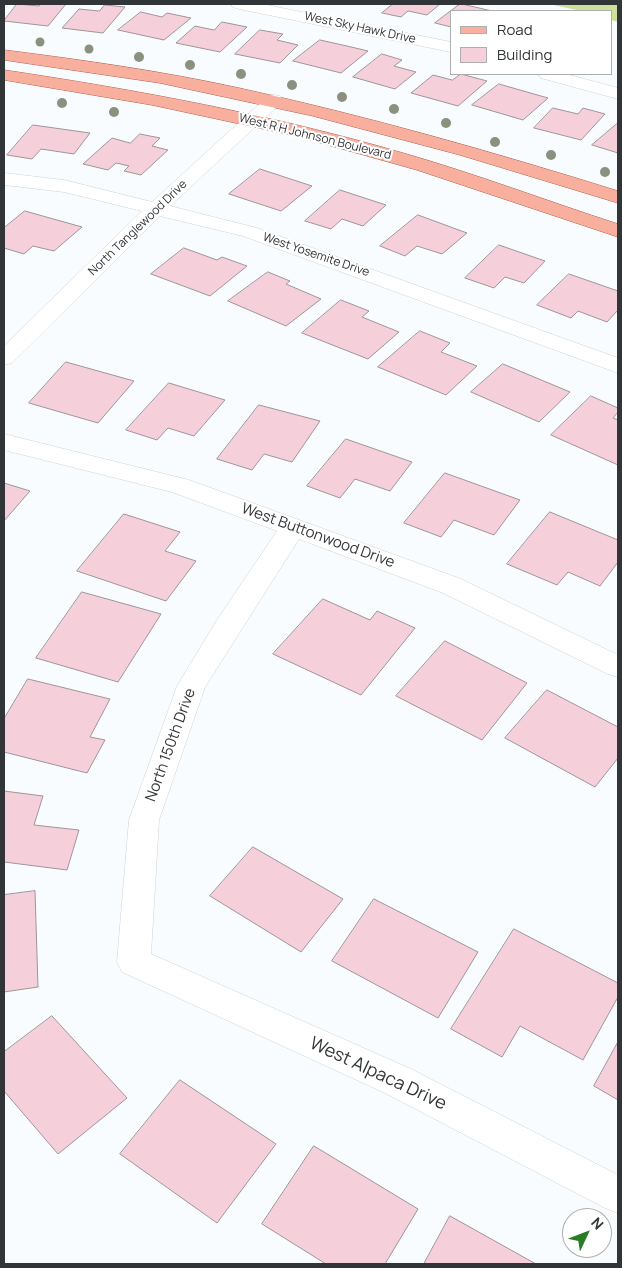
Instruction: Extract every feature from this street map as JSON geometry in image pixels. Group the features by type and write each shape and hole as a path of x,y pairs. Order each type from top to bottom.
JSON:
{"main road":[{"name":"West R H Johnson Boulevard","path":"4,55 172,80 274,100 509,163 618,198"},
{"name":"West R H Johnson Boulevard","path":"4,75 134,95 253,120 396,157 618,232"}],"street":[{"name":"West Sky Hawk Drive","path":"239,4 450,47"},
{"path":"551,75 618,94"},
{"name":"North Tanglewood Drive","path":"4,358 157,208 274,100"},
{"name":"West Yosemite Drive","path":"4,180 64,186 250,232 618,366"},
{"name":"West Buttonwood Drive","path":"4,442 180,486 293,527 452,586 618,666"},
{"name":"North 150th Drive","path":"134,962 144,820 191,686 227,627 293,527"},
{"name":"West Alpaca Drive","path":"134,962 398,1081 618,1195"}],"green space":[{"path":"549,4 618,4 618,22 612,20 612,10 576,10"}],"building":[{"path":"17,4 39,6 41,4 66,4 48,26 4,21"},
{"path":"393,4 440,4 427,15 408,11 401,17 382,13"},
{"path":"462,4 488,10 452,10"},
{"path":"105,5 125,7 103,33 62,28 79,9 99,11"},
{"path":"141,12 162,17 167,13 191,18 164,40 118,30"},
{"path":"450,12 450,27 435,23"},
{"path":"222,22 247,27 220,52 176,43 195,26 214,30"},
{"path":"260,30 283,34 277,40 298,45 280,63 235,54"},
{"path":"320,40 368,51 341,73 293,61"},
{"path":"382,54 402,60 394,66 416,72 395,89 353,77"},
{"path":"433,75 452,80 460,75 465,75 487,81 458,106 411,93"},
{"path":"499,84 548,98 523,120 472,105"},
{"path":"553,108 578,114 583,108 605,114 581,140 534,128"},
{"path":"618,123 618,153 592,145"},
{"path":"33,125 90,133 74,154 41,149 32,159 7,155"},
{"path":"140,134 160,138 152,146 168,150 141,175 124,171 129,166 116,163 108,170 83,164 112,138 130,143"},
{"path":"260,169 312,186 281,211 229,194"},
{"path":"340,190 386,205 363,226 342,219 331,229 305,221"},
{"path":"25,211 82,227 54,251 33,246 24,254 4,248 4,228"},
{"path":"418,215 467,233 442,254 417,246 405,256 380,246"},
{"path":"499,245 545,261 524,283 505,277 494,288 465,278"},
{"path":"184,248 217,260 222,257 247,266 210,296 151,274"},
{"path":"268,272 290,281 286,284 321,299 286,326 228,301"},
{"path":"569,274 618,291 618,310 607,322 578,311 571,318 537,305"},
{"path":"341,300 369,311 362,317 399,332 368,359 302,333"},
{"path":"420,331 450,343 441,352 477,366 446,395 378,367"},
{"path":"66,362 134,381 98,423 29,403"},
{"path":"503,364 570,392 539,422 471,392"},
{"path":"169,383 225,400 194,436 168,428 157,440 126,430"},
{"path":"591,396 618,408 618,412 613,418 618,420 618,465 551,435"},
{"path":"259,405 320,421 292,462 264,454 252,470 217,459"},
{"path":"346,439 412,462 390,491 355,479 340,498 307,486"},
{"path":"445,473 520,500 494,535 454,520 441,537 404,523"},
{"path":"4,483 30,491 4,521"},
{"path":"550,512 618,540 618,562 600,586 568,572 557,585 507,564"},
{"path":"124,514 180,532 165,551 196,561 166,601 77,571"},
{"path":"82,592 161,614 118,682 36,658"},
{"path":"323,599 370,620 377,611 415,628 361,695 273,654"},
{"path":"445,641 527,683 482,740 396,696"},
{"path":"28,679 110,699 90,737 105,740 87,773 4,752 4,719"},
{"path":"547,690 618,727 618,758 595,787 505,738"},
{"path":"4,791 43,796 34,825 79,830 67,870 4,862"},
{"path":"253,847 343,899 301,952 210,896"},
{"path":"35,891 38,987 4,992 4,895"},
{"path":"374,899 478,952 438,1018 332,961"},
{"path":"514,929 618,983 618,997 583,1060 520,1026 502,1057 451,1029"},
{"path":"52,1016 127,1098 58,1154 4,1091 4,1052"},
{"path":"618,1042 618,1100 594,1086"},
{"path":"180,1080 276,1144 217,1223 120,1154"},
{"path":"314,1146 418,1209 385,1264 326,1264 262,1224"},
{"path":"450,1216 536,1264 424,1264"}]}
